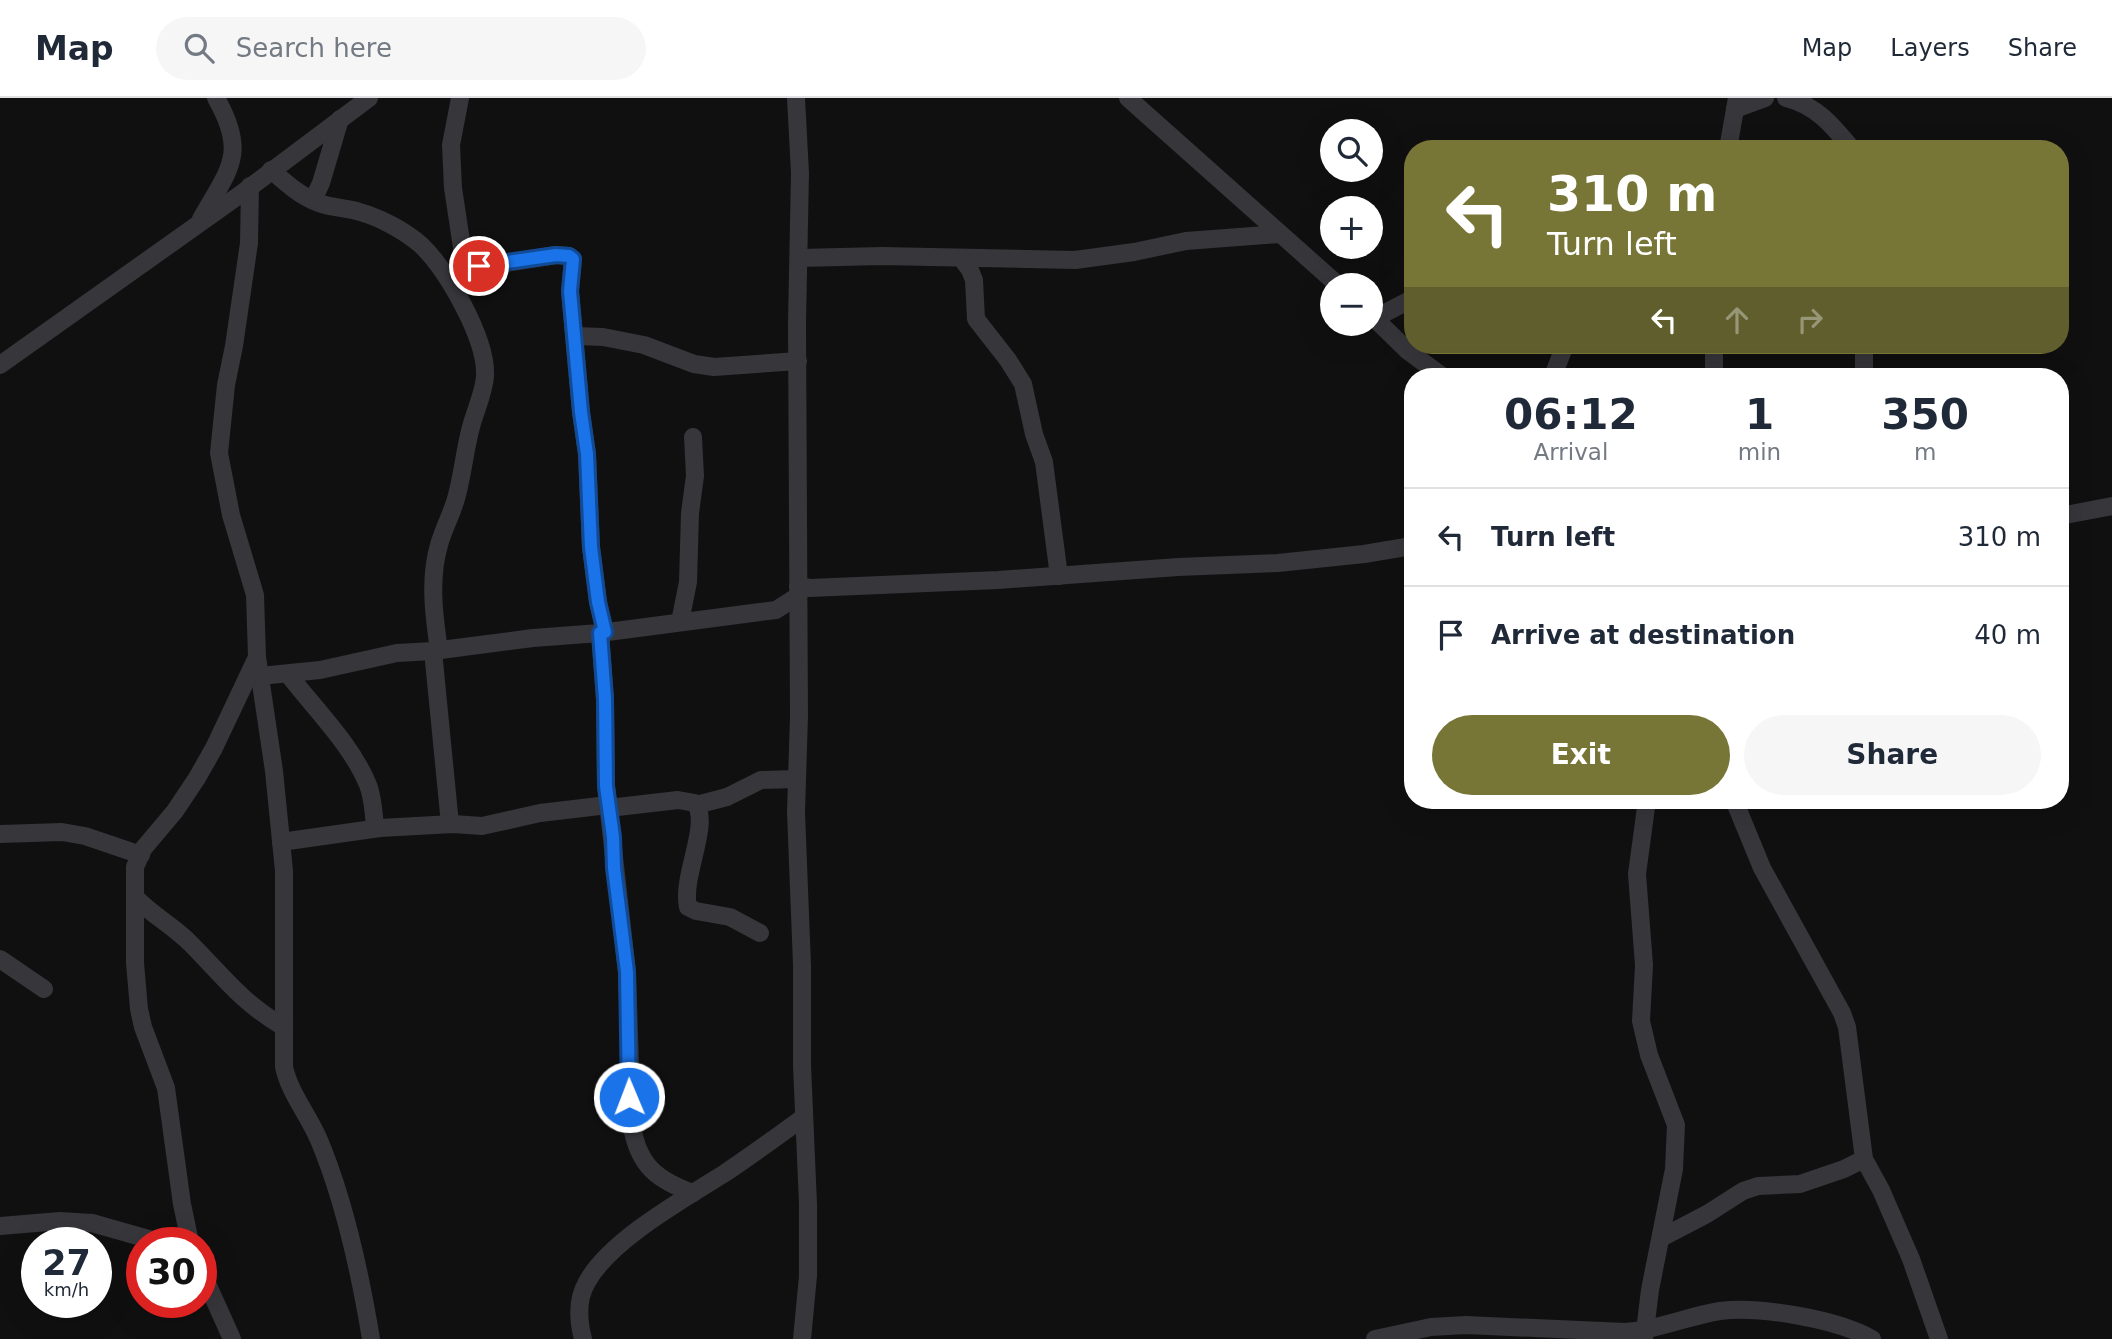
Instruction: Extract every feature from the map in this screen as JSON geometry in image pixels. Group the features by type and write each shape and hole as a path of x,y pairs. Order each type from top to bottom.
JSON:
{"street":[{"path":"199,223 234,155 230,130 216,98"},
{"path":"0,365 369,98"},
{"path":"453,290 463,254 453,188 451,145 460,98"},
{"path":"796,98 800,173 797,779 808,1204 808,1264 802,1339"},
{"path":"1128,98 1324,273"},
{"path":"1730,140 1736,104 1765,98"},
{"path":"1786,98 1816,110 1844,140"},
{"path":"313,200 321,183 340,119"},
{"path":"271,170 293,190 313,200 360,212 396,228 418,243 438,262 480,341 485,378 464,454 457,495 439,545 433,580 450,824"},
{"path":"250,186 249,243 226,385 219,453 229,505 255,594 257,657 274,771 284,871 284,1067 287,1082 318,1138 339,1198 365,1303 371,1339"},
{"path":"799,258 881,256 1075,260 1186,241 1280,234"},
{"path":"461,266 556,255 571,257 570,291 587,454 591,547 602,633 609,807 627,972 629,1097 634,1142 641,1158 655,1174 671,1185 693,1193"},
{"path":"962,259 974,280 975,319 1008,360 1023,384 1034,434 1044,462 1059,576"},
{"path":"1383,311 1404,302"},
{"path":"1383,327 1404,347"},
{"path":"575,336 644,345 695,364 714,367 798,361"},
{"path":"1412,354 1431,368"},
{"path":"680,622 688,582 690,513 695,476 693,437"},
{"path":"2069,514 2112,506"},
{"path":"260,676 330,668 397,653 602,633 776,610 798,591 1311,561 1404,547"},
{"path":"187,1227 166,1088 139,1009 135,951 135,867 197,778 257,657"},
{"path":"288,674 341,740 361,772 368,785 375,828"},
{"path":"281,842 375,828 450,824 482,826 540,813 678,800 696,805 727,797 761,780 797,779"},
{"path":"696,805 700,825 687,881 688,907 730,917 760,933"},
{"path":"1644,1335 1674,1169 1676,1125 1649,1055 1641,1020 1644,965 1637,874 1646,809"},
{"path":"1738,809 1762,867 1847,1027 1864,1159 1881,1190 1915,1269 1939,1339"},
{"path":"0,834 62,832 85,836 141,855"},
{"path":"136,898 148,911 192,944 230,988 282,1026"},
{"path":"0,959 44,989"},
{"path":"583,1339 579,1305 585,1284 597,1265 625,1240 804,1117"},
{"path":"1661,1238 1743,1191 1758,1186 1800,1184 1864,1159"},
{"path":"0,1226 60,1220 92,1223 126,1233"},
{"path":"217,1306 232,1339"},
{"path":"1375,1339 1431,1327 1458,1325 1644,1335 1720,1311 1756,1311 1819,1320 1858,1331 1872,1339"}],"route":[{"path":"479,266 556,255 573,259 571,307 587,454 591,547 605,632 600,633 605,699 606,786 627,972 629,1097"}]}
